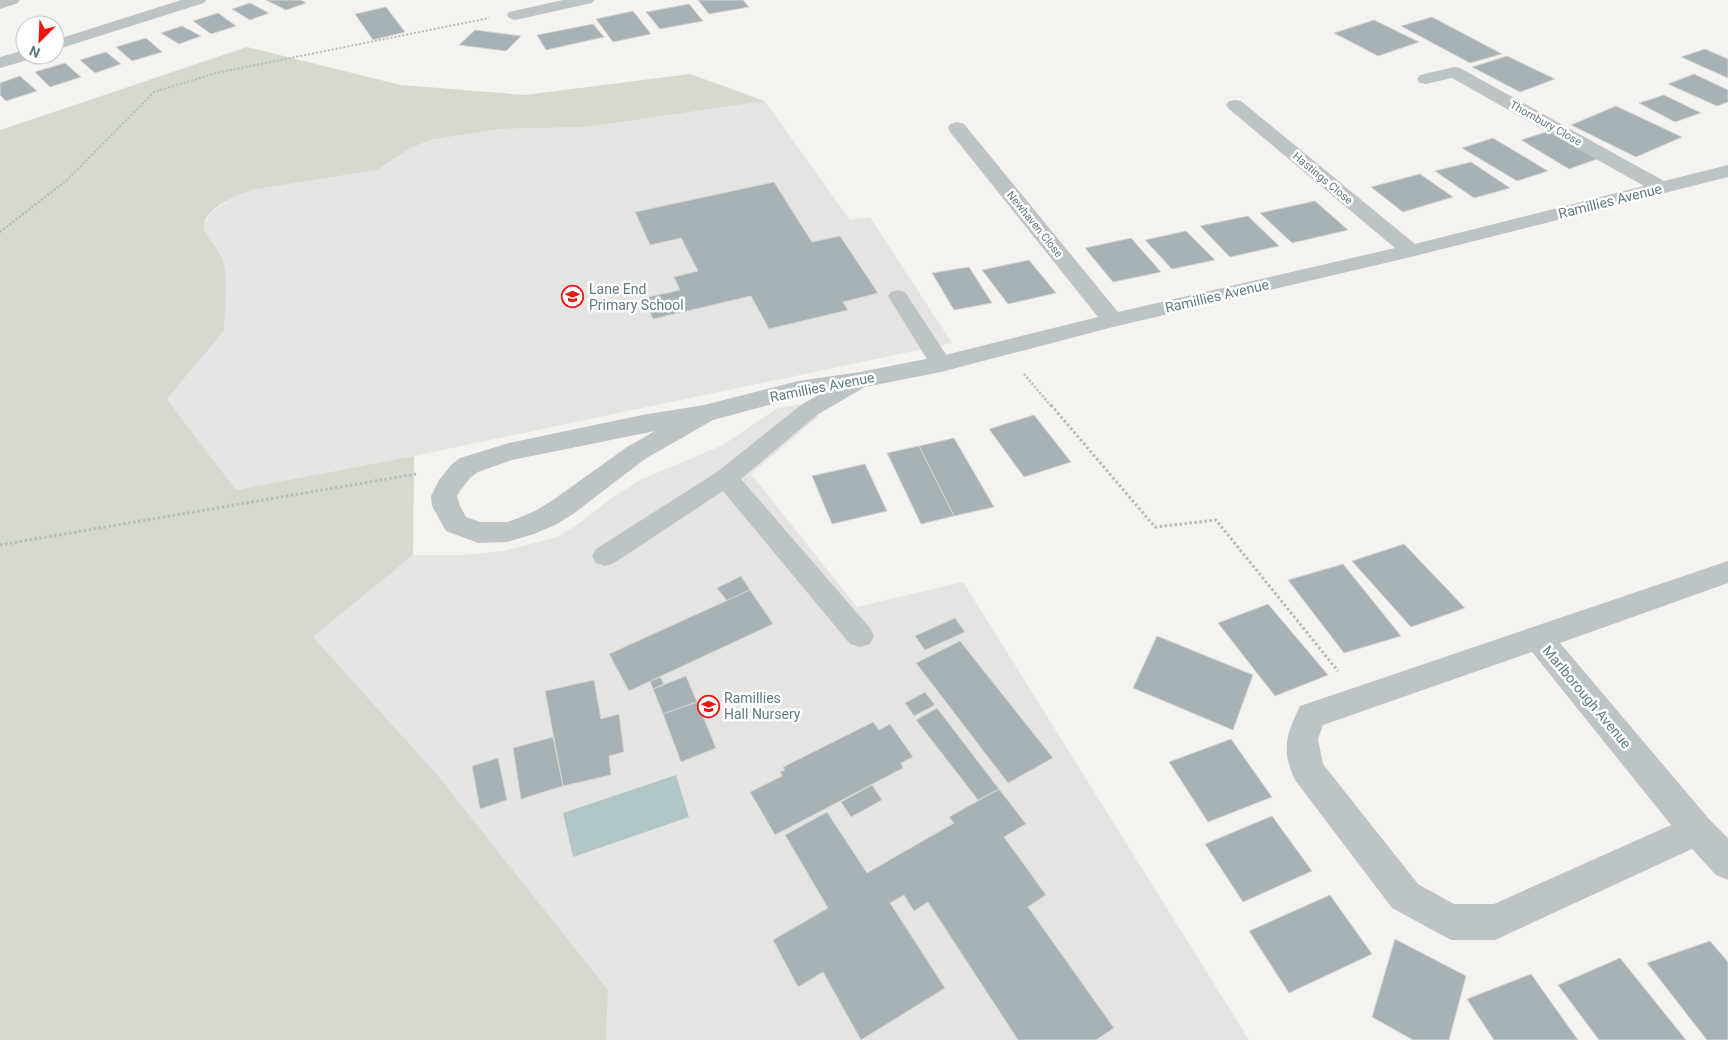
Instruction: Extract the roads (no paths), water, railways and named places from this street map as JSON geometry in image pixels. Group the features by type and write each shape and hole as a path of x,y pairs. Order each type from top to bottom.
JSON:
{"street":[{"path":"0,4 12,0"},
{"path":"65,42 198,0"},
{"path":"515,15 586,0"},
{"path":"0,63 15,58"},
{"name":"Thornbury Close","path":"1426,79 1454,72 1662,188"},
{"name":"Hastings Close","path":"1235,105 1411,251"},
{"name":"Newhaven Close","path":"957,128 1113,320"},
{"name":"Ramillies Avenue","path":"704,414 636,453 546,518 507,532 488,534 470,531 456,524 450,514 444,496 453,478 469,465 509,452 642,424 704,414 798,389 860,380 941,364 1113,320 1411,251 1728,171"},
{"name":"Marlborough Avenue","path":"1728,572 1538,638 1697,830 1728,862"},
{"path":"1538,638 1311,716 1302,739 1307,770 1405,896 1451,922 1495,922 1697,830"}],"lane":[{"path":"898,296 941,364"},
{"path":"605,556 726,478 809,410 860,380"},
{"path":"726,478 860,636"}],"place":[{"name":"Lane End Primary School","path":"573,297"},
{"name":"Ramillies Hall Nursery","path":"708,706"}]}
